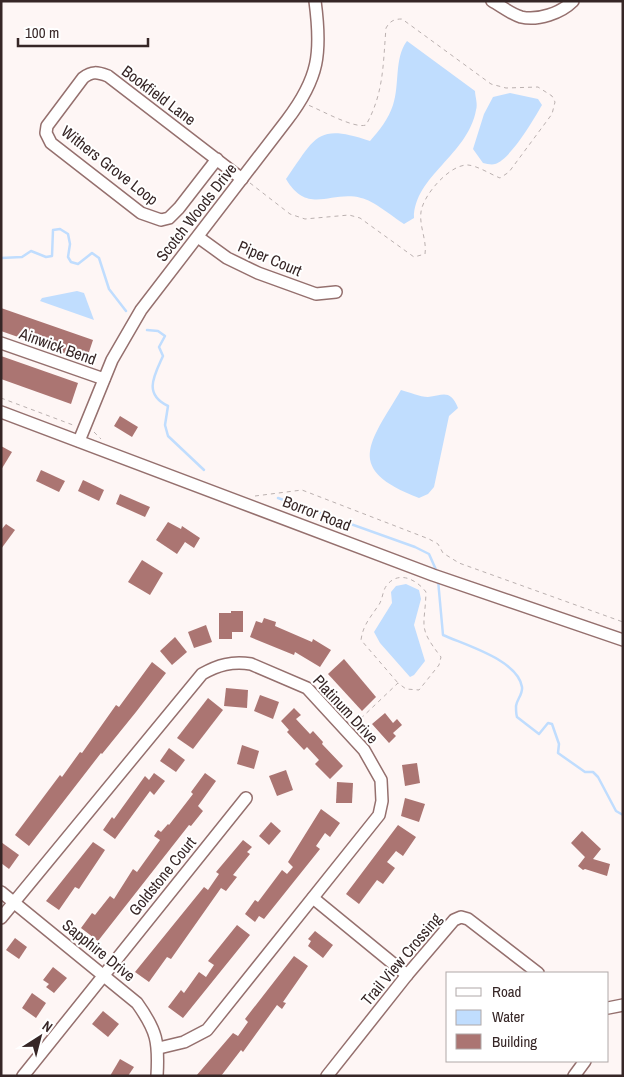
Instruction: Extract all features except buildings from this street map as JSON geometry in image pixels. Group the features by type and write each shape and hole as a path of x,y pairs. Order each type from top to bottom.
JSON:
{"street":[{"name":"Scotch Woods Drive","path":"79,442 119,346 141,310 301,102 315,72 318,56 319,40 315,1"},
{"path":"492,1 521,17 541,16 564,10 573,1"},
{"name":"Bookfield Lane","path":"46,133 47,126 82,78 89,73 98,72 108,76 243,178"},
{"name":"Withers Grove Loop","path":"46,133 51,142 141,213 161,220 169,218 180,208 216,159"},
{"name":"Piper Court","path":"198,236 228,258 250,270 316,294 336,292"},
{"name":"Ainwick Bend","path":"1,343 104,379"},
{"name":"Borror Road","path":"1,412 437,576 623,640"},
{"name":"Platinum Drive","path":"1,918 193,683 216,666 235,662 251,664 298,683 311,692 376,768 383,789 379,815 207,1030 184,1042 159,1048"},
{"name":"Goldstone Court","path":"23,1076 246,798"},
{"name":"Sapphire Drive","path":"1,892 104,974 137,1003 150,1025 159,1048"},
{"path":"313,898 407,975"},
{"name":"Trail View Crossing","path":"327,1076 407,975 448,927 461,917 476,924 537,972"},
{"path":"609,1008 623,1005"},
{"path":"157,1076 159,1048"},
{"path":"574,1076 583,1062"}],"path":[{"path":"243,178 290,214 305,219 349,215 360,218 414,257 419,257 425,254 426,248 421,226 421,210 430,191 447,174 459,166 469,165 500,178 509,172 552,114 554,102 552,96 538,87 506,88 491,84 402,19 395,19 386,28 382,84 374,111 366,125 354,124 301,102"},
{"path":"1,398 97,433 102,440"},
{"path":"252,496 302,490 430,539 438,544 443,553 459,563 623,622"},
{"path":"405,577 414,579 426,592 422,625 425,634 441,657 440,665 419,690 406,689 398,684 361,640 365,623 380,602 388,583 394,579 405,577"},
{"path":"347,732 398,684"}],"water":[{"path":"407,41 475,91 477,105 471,126 463,140 423,190 416,203 414,218 404,224 366,199 350,196 311,199 294,190 286,179 304,153 319,138 328,134 338,133 370,141 383,124 393,105 400,55"},
{"path":"510,93 538,99 542,105 508,155 495,164 483,163 473,149 484,114 493,97"},
{"path":"77,291 84,293 94,320 40,301 42,298"},
{"path":"401,390 425,397 449,395 458,408 449,416 434,487 428,494 419,498 395,487 380,476 372,465 370,453 373,440"},
{"path":"406,584 419,590 421,599 414,625 425,661 414,675 410,677 380,643 374,632 392,603 391,592 396,586"}],"waterway":[{"path":"1,258 22,257 31,251 46,257 52,256 53,230 60,229 68,234 70,244 68,257 71,262 78,264 92,253 99,258 109,289 126,311"},
{"path":"147,330 158,331 165,336 159,347 163,356 154,377 153,390 155,396 168,406 165,425 168,436 204,470"},
{"path":"278,498 415,547 429,554 437,572"},
{"path":"438,580 443,635 477,649 501,661 511,669 518,677 522,687 522,692 516,706 517,717 539,734 548,723 552,724 559,744 558,753 585,772 593,772 598,777 616,811 623,815"}]}
